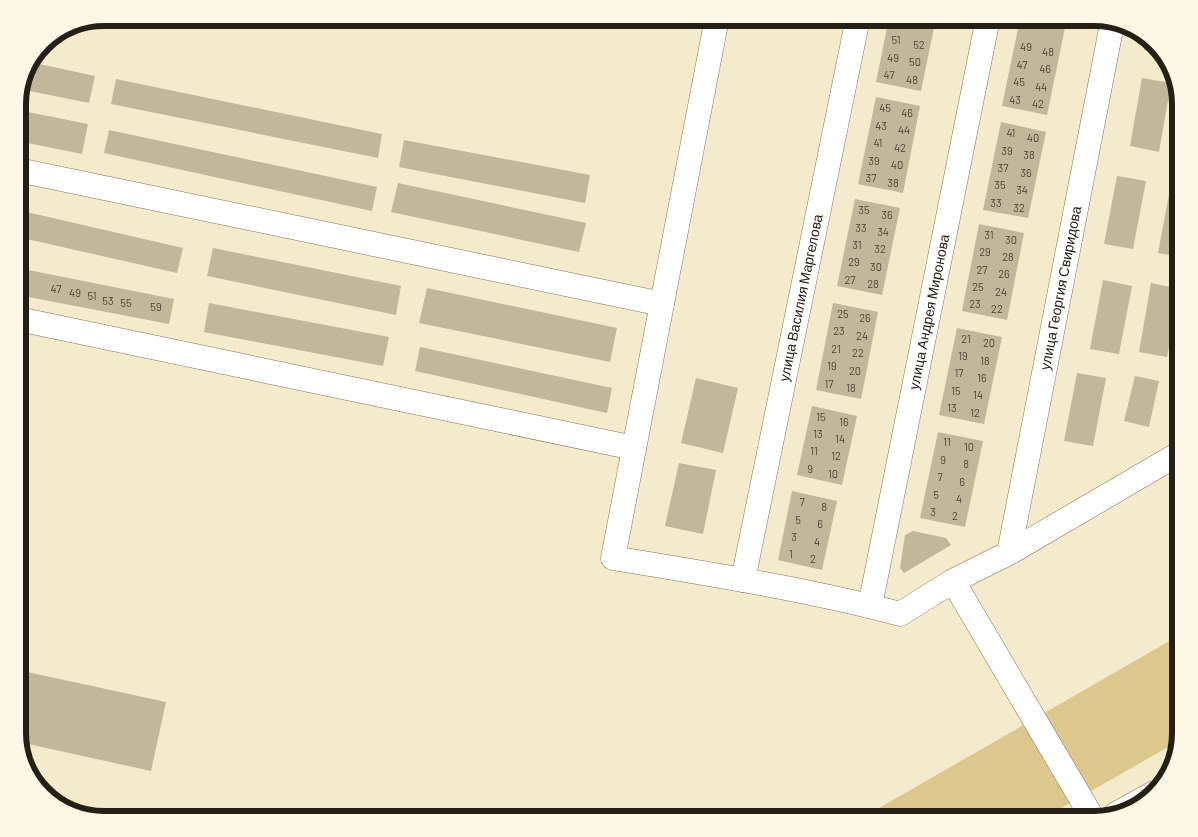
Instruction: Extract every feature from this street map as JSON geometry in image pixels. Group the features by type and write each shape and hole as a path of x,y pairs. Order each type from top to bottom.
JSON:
{"street":[{"path":"715,26 613,558 743,580 900,614 953,581 1009,553 1172,452"},
{"name":"улица Василия Маргелова","path":"743,580 856,26"},
{"name":"улица Андрея Миронова","path":"870,606 986,26"},
{"name":"улица Георгия Свиридова","path":"1009,553 1111,28"},
{"path":"26,172 662,304"},
{"path":"26,321 634,448"},
{"path":"953,581 1088,811"}],"shaded area":[{"path":"1172,640 1172,732 1170,746 1056,811 874,811"}],"building":[{"path":"887,26 934,26 921,91 876,82"},
{"path":"1019,26 1055,26 1065,28 1047,115 1002,106"},
{"path":"1145,46 1151,51 1144,50"},
{"path":"38,64 95,76 89,103 28,91"},
{"path":"1142,78 1169,83 1170,89 1159,152 1130,146"},
{"path":"116,79 382,134 378,158 111,104"},
{"path":"876,97 920,106 903,193 858,184"},
{"path":"26,112 88,124 82,154 26,143"},
{"path":"1001,122 1046,132 1028,218 983,210"},
{"path":"109,130 377,187 372,211 104,153"},
{"path":"404,140 590,175 585,203 399,167"},
{"path":"1117,176 1146,181 1133,249 1104,244"},
{"path":"398,183 586,223 579,252 391,212"},
{"path":"1171,184 1172,256 1158,253"},
{"path":"855,199 900,208 882,295 837,286"},
{"path":"26,212 183,248 177,273 26,239"},
{"path":"979,224 1024,233 1007,320 962,311"},
{"path":"213,248 401,286 396,315 207,276"},
{"path":"26,270 174,299 169,324 26,297"},
{"path":"1103,280 1132,286 1119,354 1090,349"},
{"path":"1151,283 1172,287 1172,331 1167,357 1139,352"},
{"path":"427,288 617,328 610,362 419,323"},
{"path":"209,303 389,337 383,366 204,332"},
{"path":"833,303 878,312 861,399 816,390"},
{"path":"957,328 1002,337 984,424 939,415"},
{"path":"420,347 612,388 607,413 415,371"},
{"path":"1077,373 1106,378 1093,446 1064,441"},
{"path":"1135,376 1159,381 1149,427 1124,421"},
{"path":"696,378 738,388 723,453 681,443"},
{"path":"812,406 857,416 842,485 797,475"},
{"path":"938,432 983,441 965,527 920,518"},
{"path":"679,463 716,470 703,534 665,526"},
{"path":"792,491 837,501 822,570 778,560"},
{"path":"913,531 946,538 951,545 904,573 900,568 905,535"},
{"path":"26,672 166,702 151,771 27,744"}]}
